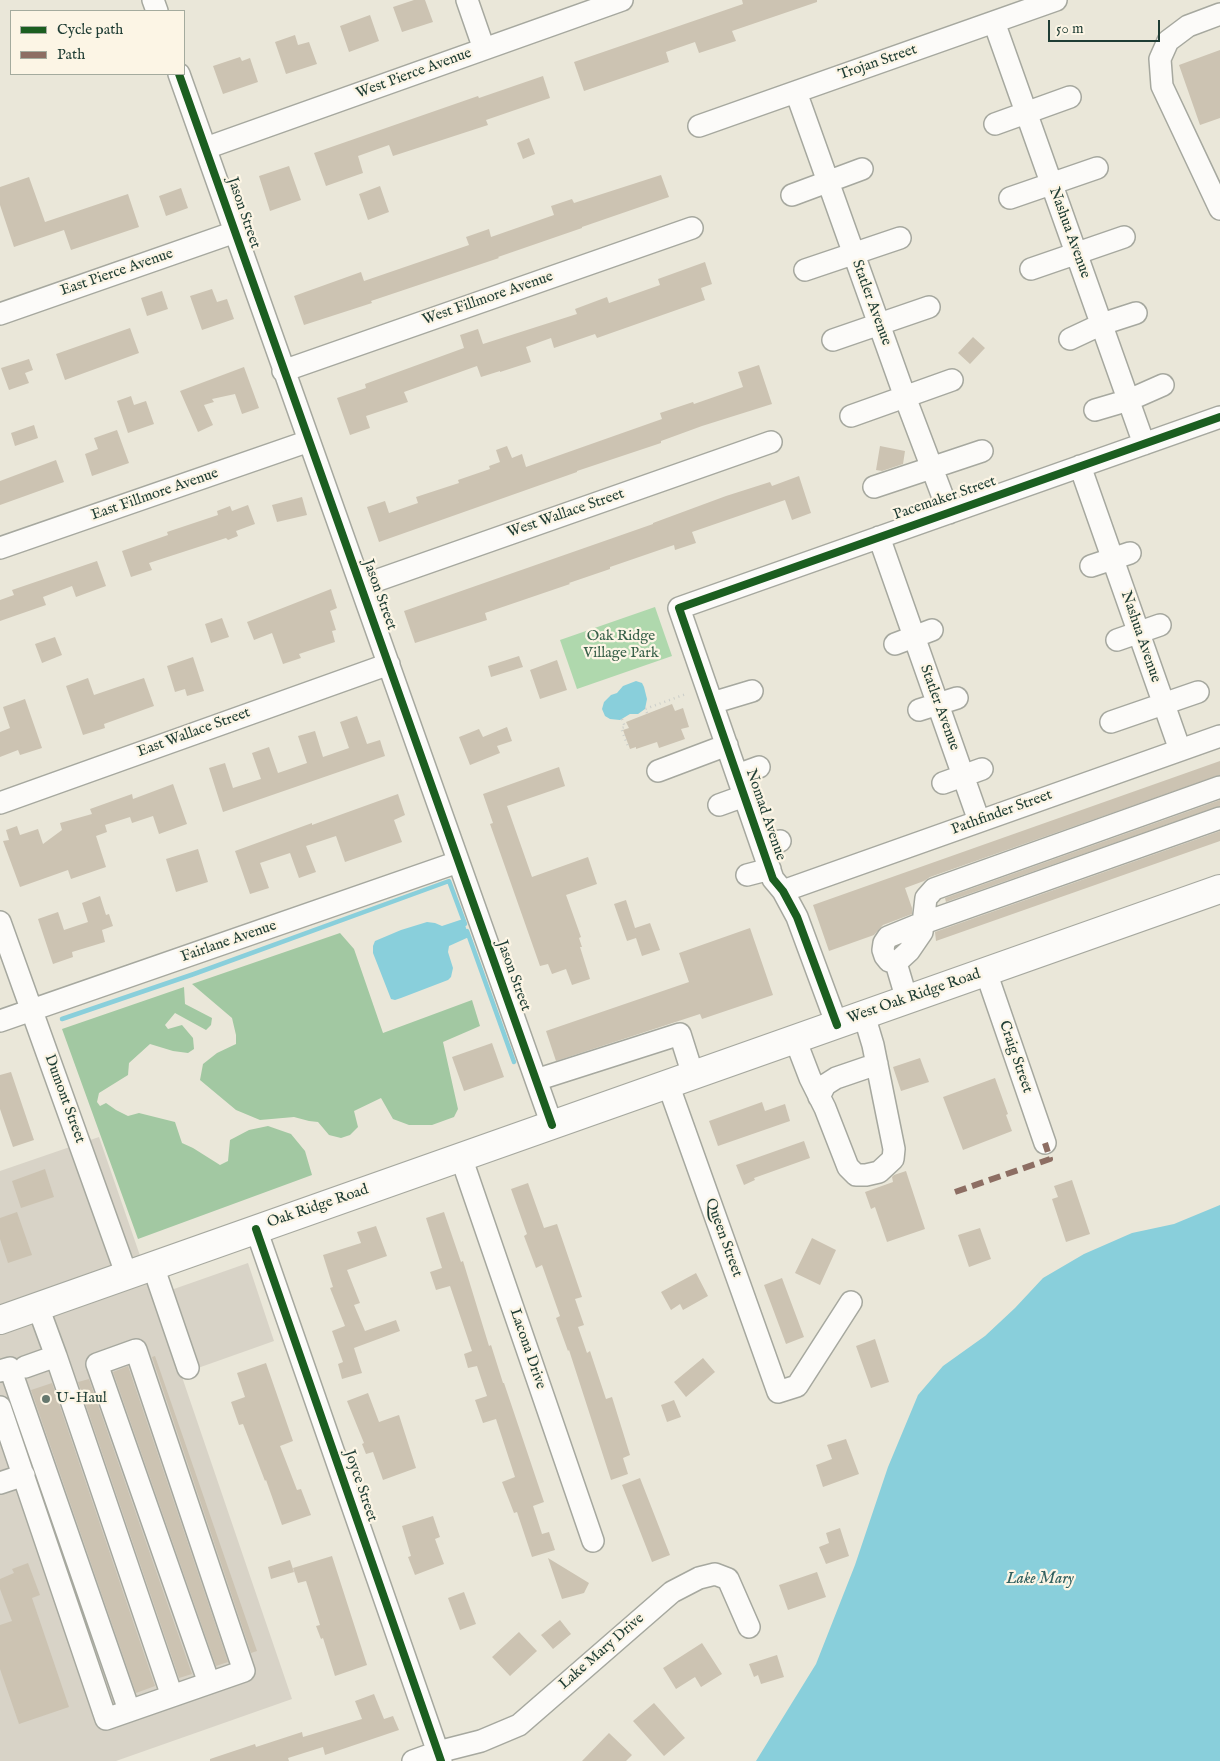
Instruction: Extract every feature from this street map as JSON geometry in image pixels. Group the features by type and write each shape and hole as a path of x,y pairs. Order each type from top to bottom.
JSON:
{"main road":[{"name":"West Oak Ridge Road","path":"552,1125 1220,889"},
{"name":"Oak Ridge Road","path":"1,1316 38,1307 552,1125"}],"street":[{"path":"467,0 484,49"},
{"name":"West Pierce Avenue","path":"206,148 622,0"},
{"name":"Trojan Street","path":"699,126 1056,0"},
{"path":"1220,14 1188,26 1168,41 1160,59 1162,86 1220,209"},
{"name":"Nashua Avenue","path":"994,22 1144,444"},
{"name":"Jason Street","path":"179,75 552,1125"},
{"name":"Statler Avenue","path":"796,92 905,397 949,513"},
{"path":"995,124 1070,97"},
{"path":"1010,198 1097,168"},
{"path":"792,195 862,169"},
{"name":"West Fillmore Avenue","path":"283,370 692,228"},
{"name":"East Pierce Avenue","path":"0,314 235,232"},
{"path":"1031,269 1124,237"},
{"path":"805,270 900,238"},
{"path":"832,340 929,308"},
{"path":"1070,339 1102,324 1136,313"},
{"path":"851,416 952,380"},
{"path":"1095,410 1129,400 1163,385"},
{"name":"Pacemaker Street","path":"679,608 1220,417"},
{"name":"East Fillmore Avenue","path":"0,548 309,441"},
{"name":"West Wallace Street","path":"361,586 771,442"},
{"path":"874,487 982,451"},
{"name":"Nashua Avenue","path":"1080,466 1121,556 1138,632 1180,750"},
{"name":"Statler Avenue","path":"879,537 979,822"},
{"path":"1091,566 1121,556"},
{"name":"Nomad Avenue","path":"679,608 744,796 771,844 770,869 773,879 783,891 797,917 837,1025"},
{"path":"1117,640 1160,625"},
{"name":"East Wallace Street","path":"0,803 389,664"},
{"path":"712,703 752,691"},
{"path":"1111,722 1198,692"},
{"name":"Pathfinder Street","path":"783,891 1220,736"},
{"path":"658,771 727,745"},
{"path":"737,775 759,767"},
{"path":"907,1000 896,963 909,951 922,932 926,898 934,889 1220,787"},
{"path":"719,805 744,796"},
{"path":"923,924 1220,818"},
{"name":"Fairlane Avenue","path":"0,1022 458,862"},
{"path":"747,875 770,869"},
{"name":"Dumont Street","path":"0,922 127,1276"},
{"name":"Craig Street","path":"986,972 1045,1143"},
{"path":"795,1039 848,1167 856,1175 879,1172 892,1159 894,1149 877,1064 864,1015"},
{"path":"536,1080 680,1034 693,1075"},
{"path":"819,1097 825,1085 836,1078 877,1064"},
{"name":"Queen Street","path":"668,1084 778,1392 798,1386 851,1302"},
{"name":"Lacona Drive","path":"461,1157 593,1541"},
{"name":"Joyce Street","path":"256,1229 439,1756"},
{"path":"153,1266 188,1368"},
{"path":"38,1307 172,1696"},
{"path":"0,1407 106,1720 129,1710 172,1696 244,1671 136,1350 97,1364 209,1683"},
{"path":"25,1367 56,1356"},
{"path":"0,1371 10,1368 129,1710"},
{"path":"0,1483 24,1475"},
{"name":"Lake Mary Drive","path":"413,1761 439,1756 519,1725 672,1592 699,1578 715,1574 728,1578 749,1627"}],"path":[{"path":"647,713 645,708 686,694"},
{"path":"622,719 626,727 621,728 629,749"}],"shaded area":[{"path":"99,1137 154,1296 248,1263 274,1341 181,1374 292,1699 116,1761 0,1761 0,1171"}],"green space":[{"name":"Oak Ridge Village Park","path":"655,607 672,656 577,689 560,640"},
{"path":"340,933 354,949 383,1033 472,1000 480,1026 443,1042 458,1109 454,1117 432,1125 409,1125 393,1119 381,1098 354,1111 358,1127 350,1135 341,1138 329,1135 318,1122 294,1117 260,1120 236,1110 200,1080 203,1064 217,1053 236,1044 236,1035 232,1018 192,984"},
{"path":"184,987 185,1004 212,1018 211,1025 206,1030 175,1013 165,1025 168,1029 182,1025 193,1038 194,1049 188,1053 173,1051 150,1044 129,1063 128,1075 99,1093 97,1102 100,1106 106,1103 128,1116 139,1113 175,1122 182,1143 220,1165 228,1161 230,1140 249,1130 268,1126 291,1134 305,1151 312,1175 138,1239 62,1029"}],"water":[{"path":"636,681 642,683 644,687 647,699 645,709 638,714 630,714 620,720 610,719 605,716 602,709 604,702 623,686"},
{"path":"463,919 469,937 449,946 448,952 453,968 451,977 448,980 401,998 391,999 373,953 375,941 427,922 442,926"},
{"name":"Lake Mary","path":"1220,1205 1220,1761 756,1761 816,1664 855,1565 888,1467 918,1395 943,1366 985,1336 1043,1278 1084,1254 1132,1233 1174,1224"}],"building":[{"path":"414,0 425,0 433,22 402,32 393,7"},
{"path":"742,0 817,0 817,2 732,31 736,41 699,53 695,42 666,52 669,62 584,91 574,62 743,4"},
{"path":"370,15 379,41 349,52 340,26"},
{"path":"295,35 298,45 309,42 317,64 286,74 275,42"},
{"path":"1220,50 1220,118 1200,125 1179,65"},
{"path":"240,57 242,61 250,58 258,82 223,94 213,66"},
{"path":"543,76 550,98 486,120 488,125 393,156 389,145 358,156 363,173 326,186 314,153 478,96 479,98"},
{"path":"529,138 535,154 523,159 517,143"},
{"path":"289,166 301,200 270,211 259,176"},
{"path":"661,175 669,197 499,258 371,301 372,303 304,325 294,296 361,272 364,281 469,245 466,237 489,229 491,237 554,215 551,206 572,199 574,203"},
{"path":"29,177 45,222 128,194 139,227 71,250 64,230 14,247 0,205 0,187"},
{"path":"380,186 389,212 368,220 359,194"},
{"path":"181,188 188,208 166,216 159,196"},
{"path":"705,262 712,284 701,288 705,300 597,338 595,334 554,348 551,338 526,347 531,362 500,372 481,377 477,366 404,392 408,402 366,416 370,428 350,435 337,398 366,388 365,384 464,348 460,335 478,329 483,344 577,314 575,309 607,297 609,303 660,285 658,279"},
{"path":"212,289 217,302 227,299 234,319 202,330 190,296"},
{"path":"162,291 168,309 147,316 141,298"},
{"path":"130,328 139,353 65,380 56,354"},
{"path":"973,337 985,348 970,364 958,353"},
{"path":"29,359 33,370 25,373 29,383 9,390 1,368"},
{"path":"759,365 772,404 702,426 661,441 661,443 379,542 367,507 385,501 389,513 418,503 416,497 459,483 458,480 490,469 489,466 500,462 496,450 507,446 512,458 522,454 526,467 662,419 660,413 693,402 694,404 743,387 738,372"},
{"path":"244,367 259,408 242,414 235,394 212,399 214,402 204,405 213,425 198,432 180,391"},
{"path":"131,396 134,405 146,401 154,424 128,433 117,401"},
{"path":"34,425 38,438 15,446 11,433"},
{"path":"117,430 129,463 92,476 85,454 98,449 94,438"},
{"path":"880,446 905,451 903,464 882,471 876,470"},
{"path":"56,460 64,482 0,505 0,481"},
{"path":"799,476 811,513 792,520 785,500 692,532 696,543 675,550 674,545 610,567 610,569 570,584 485,613 487,620 415,643 404,611 653,524 726,496 770,482 772,486"},
{"path":"302,497 307,515 277,522 272,505"},
{"path":"248,505 255,524 236,531 238,536 228,540 226,538 149,563 152,570 131,577 122,551 168,535 167,532 218,515 217,511 230,506 232,511"},
{"path":"97,561 106,586 76,597 72,586 43,597 46,605 0,621 0,600 14,595 12,590"},
{"path":"331,589 337,608 330,611 336,630 332,631 335,642 299,654 301,658 283,664 272,633 254,640 247,622"},
{"path":"222,618 229,637 211,643 205,624"},
{"path":"55,637 62,655 42,663 35,644"},
{"path":"519,656 523,667 491,677 488,666"},
{"path":"193,657 204,691 187,696 185,689 175,692 167,666"},
{"path":"557,660 567,690 540,699 530,670"},
{"path":"88,678 94,695 144,678 154,706 104,724 105,728 83,735 66,686"},
{"path":"25,699 42,748 20,755 18,750 0,757 0,732 10,728 3,707"},
{"path":"672,704 675,711 683,708 689,727 681,729 685,739 659,748 657,742 636,749 636,747 630,749 623,730 629,728 626,722"},
{"path":"357,716 367,744 380,740 385,756 223,812 209,768 225,763 233,788 261,779 252,753 269,747 278,773 307,763 298,736 315,731 323,757 349,748 340,722"},
{"path":"507,727 512,741 497,746 500,753 470,765 459,737 479,729 483,737"},
{"path":"1220,761 1220,775 930,877 905,888 912,908 912,914 883,925 874,935 829,951 813,905"},
{"path":"559,767 565,786 507,806 532,877 588,857 597,884 566,895 581,937 579,938 582,947 580,947 590,979 572,985 566,969 552,974 548,964 540,966 490,824 493,823 483,794"},
{"path":"173,784 187,824 159,834 153,816 132,823 130,817 105,825 107,832 96,836 106,867 71,879 68,870 20,887 3,841 9,840 6,830 17,826 20,835 38,829 43,844 62,830 60,823 92,814 90,809 132,794 133,799"},
{"path":"398,794 405,815 394,820 402,842 345,862 336,836 306,846 316,872 299,878 290,853 260,863 269,888 250,894 235,851"},
{"path":"1220,800 1220,806 946,902 945,898"},
{"path":"1220,831 1220,841 936,941 935,932"},
{"path":"198,849 208,882 176,892 166,859"},
{"path":"100,896 106,915 109,914 113,926 102,930 105,942 72,952 73,957 53,964 38,919 58,912 64,930 88,922 82,903"},
{"path":"626,900 635,928 650,923 660,950 642,956 636,938 627,941 614,904"},
{"path":"750,928 773,995 702,1019 700,1014 556,1061 546,1031 689,982 679,953"},
{"path":"492,1043 504,1077 464,1091 452,1057"},
{"path":"920,1058 929,1082 901,1091 893,1067"},
{"path":"11,1072 34,1140 13,1147 0,1109 0,1075"},
{"path":"995,1078 1012,1131 963,1150 943,1097"},
{"path":"762,1102 765,1111 785,1104 790,1121 718,1146 709,1121"},
{"path":"804,1141 810,1158 754,1178 755,1180 744,1185 736,1165"},
{"path":"45,1169 54,1197 21,1208 12,1181"},
{"path":"906,1171 925,1229 887,1242 875,1207 871,1209 865,1192 893,1182 892,1177 894,1175"},
{"path":"1072,1180 1090,1234 1066,1242 1052,1199 1058,1197 1054,1186"},
{"path":"528,1183 544,1228 557,1224 582,1297 575,1299 584,1325 578,1327 587,1353 590,1351 606,1399 612,1397 630,1455 623,1458 628,1474 611,1480 569,1350 556,1318 560,1316 542,1265 536,1268 524,1236 527,1234 511,1189"},
{"path":"17,1212 32,1255 8,1263 0,1239 0,1218"},
{"path":"444,1212 461,1262 463,1261 489,1346 491,1345 544,1502 533,1506 542,1534 549,1532 555,1550 532,1557 517,1512 514,1513 502,1482 515,1477 496,1419 483,1423 475,1400 487,1396 477,1366 468,1368 464,1354 472,1351 450,1286 436,1290 430,1272 442,1268 426,1218"},
{"path":"376,1226 387,1256 347,1270 360,1303 354,1305 365,1331 396,1320 400,1331 354,1348 362,1373 342,1379 338,1364 343,1362 332,1331 345,1326 330,1288 333,1287 323,1255 361,1243 357,1232"},
{"path":"980,1228 991,1259 969,1267 958,1235"},
{"path":"812,1238 836,1250 820,1285 795,1273"},
{"path":"696,1273 708,1296 683,1310 680,1304 671,1310 661,1292"},
{"path":"782,1278 804,1337 786,1344 764,1285"},
{"path":"875,1339 889,1382 871,1388 856,1346"},
{"path":"155,1356 257,1651 251,1653 152,1357"},
{"path":"703,1358 715,1372 686,1397 674,1382"},
{"path":"266,1363 293,1441 280,1446 297,1490 301,1489 311,1515 282,1525 243,1424 239,1425 231,1402 245,1397 237,1373"},
{"path":"128,1366 228,1662 216,1666 113,1372"},
{"path":"89,1379 192,1674 179,1678 78,1382"},
{"path":"52,1383 155,1686 136,1693 31,1390"},
{"path":"368,1393 379,1422 399,1415 416,1468 383,1480 373,1452 366,1454 362,1444 364,1443 347,1401"},
{"path":"674,1400 681,1417 667,1422 661,1405"},
{"path":"846,1439 859,1474 823,1487 816,1465 832,1459 827,1445"},
{"path":"640,1478 670,1555 652,1562 622,1485"},
{"path":"433,1516 440,1537 435,1539 444,1564 415,1575 408,1557 411,1556 402,1526"},
{"path":"840,1528 849,1556 826,1564 819,1547 829,1543 826,1533"},
{"path":"332,1556 367,1665 335,1676 323,1638 321,1639 316,1626 320,1625 306,1581 298,1583 293,1568"},
{"path":"548,1558 589,1583 584,1593 562,1599"},
{"path":"290,1560 294,1572 271,1579 268,1567"},
{"path":"28,1563 40,1595 32,1598 69,1707 19,1724 0,1669 0,1625 12,1621 0,1589 0,1579 14,1573 12,1569"},
{"path":"817,1572 826,1597 788,1610 779,1585"},
{"path":"464,1592 476,1624 460,1630 448,1598"},
{"path":"560,1620 571,1634 553,1649 541,1635"},
{"path":"519,1632 537,1651 510,1676 492,1657"},
{"path":"702,1643 722,1674 701,1687 695,1677 676,1689 663,1668"},
{"path":"777,1655 784,1677 761,1684 758,1675 754,1677 749,1664"},
{"path":"374,1694 384,1719 393,1716 399,1730 325,1755 323,1747 288,1758 289,1761 210,1761 210,1759 255,1744 256,1747 302,1732 303,1737 362,1719 355,1701"},
{"path":"654,1703 685,1738 664,1756 633,1721"},
{"path":"609,1733 632,1755 626,1761 582,1761"}],"waterway":[{"path":"62,1019 194,974 449,881 465,924"},
{"path":"467,931 514,1062"}],"marked path":[{"path":"955,1192 1050,1159 1045,1143"}],"cycle path":[{"path":"179,75 552,1125"},
{"path":"837,1025 797,917 783,891 773,879 679,608 1220,417"},
{"path":"256,1229 441,1761"}],"place":[{"name":"U-Haul","path":"46,1399"}]}
